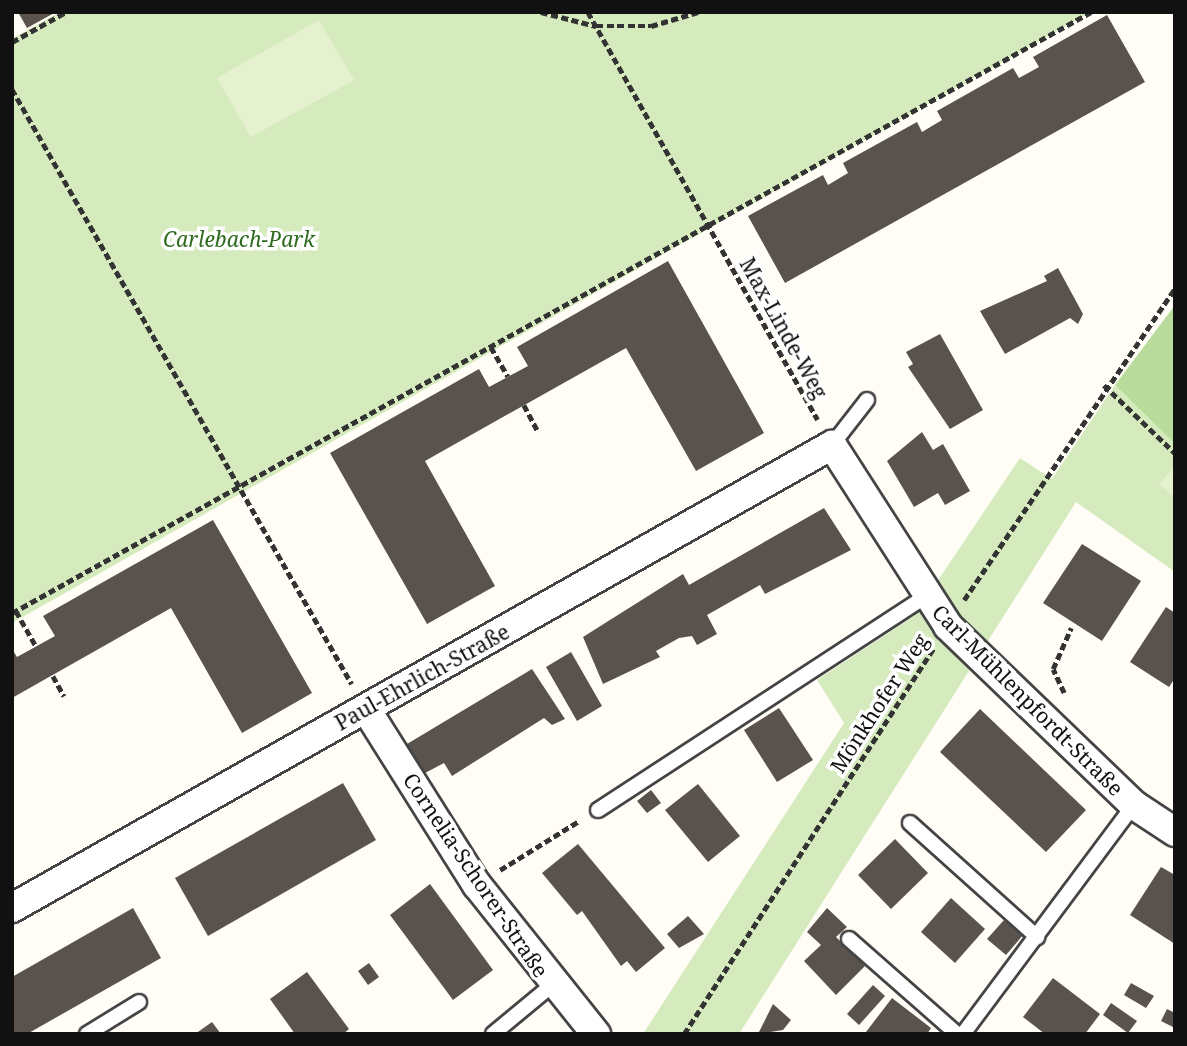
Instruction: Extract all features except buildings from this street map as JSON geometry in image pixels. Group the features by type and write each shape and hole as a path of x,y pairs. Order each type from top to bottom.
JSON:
{"street":[{"name":"Carl-Mühlenpfordt-Straße","path":"832,445 926,597 948,626 1135,805 1175,832"},
{"name":"Paul-Ehrlich-Straße","path":"12,908 832,445"},
{"name":"Cornelia-Schorer-Straße","path":"366,709 477,885 551,986 596,1034"}],"lane":[{"path":"832,445 867,400"},
{"path":"598,810 926,597"},
{"path":"963,1034 1135,805"},
{"path":"910,823 1037,937"},
{"path":"849,939 957,1034"},
{"path":"493,1034 551,986"},
{"path":"87,1034 139,1002"}],"path":[{"path":"12,42 66,12"},
{"path":"541,12 596,26 651,26 698,12"},
{"name":"Max-Linde-Weg","path":"589,12 832,445"},
{"path":"36,646 14,612 1091,12"},
{"path":"12,89 366,709"},
{"name":"Mönkhofer Weg","path":"684,1034 1104,385 1175,288"},
{"path":"491,347 508,377"},
{"path":"1104,385 1175,453"},
{"path":"524,405 538,431"},
{"path":"1069,699 1053,669 1071,628"},
{"path":"53,676 64,696"},
{"path":"477,885 598,810"}],"green space":[{"name":"Carlebach-Park","path":"60,12 1091,12 12,623 12,39"},
{"path":"319,20 354,80 251,137 217,78"},
{"path":"1175,305 1175,444 1115,385"},
{"path":"1115,385 1175,444 1175,572 1076,502 739,1034 643,1034 844,723 817,680 914,616 1020,458 1052,479"},
{"path":"1175,469 1175,498 1159,484"}]}
